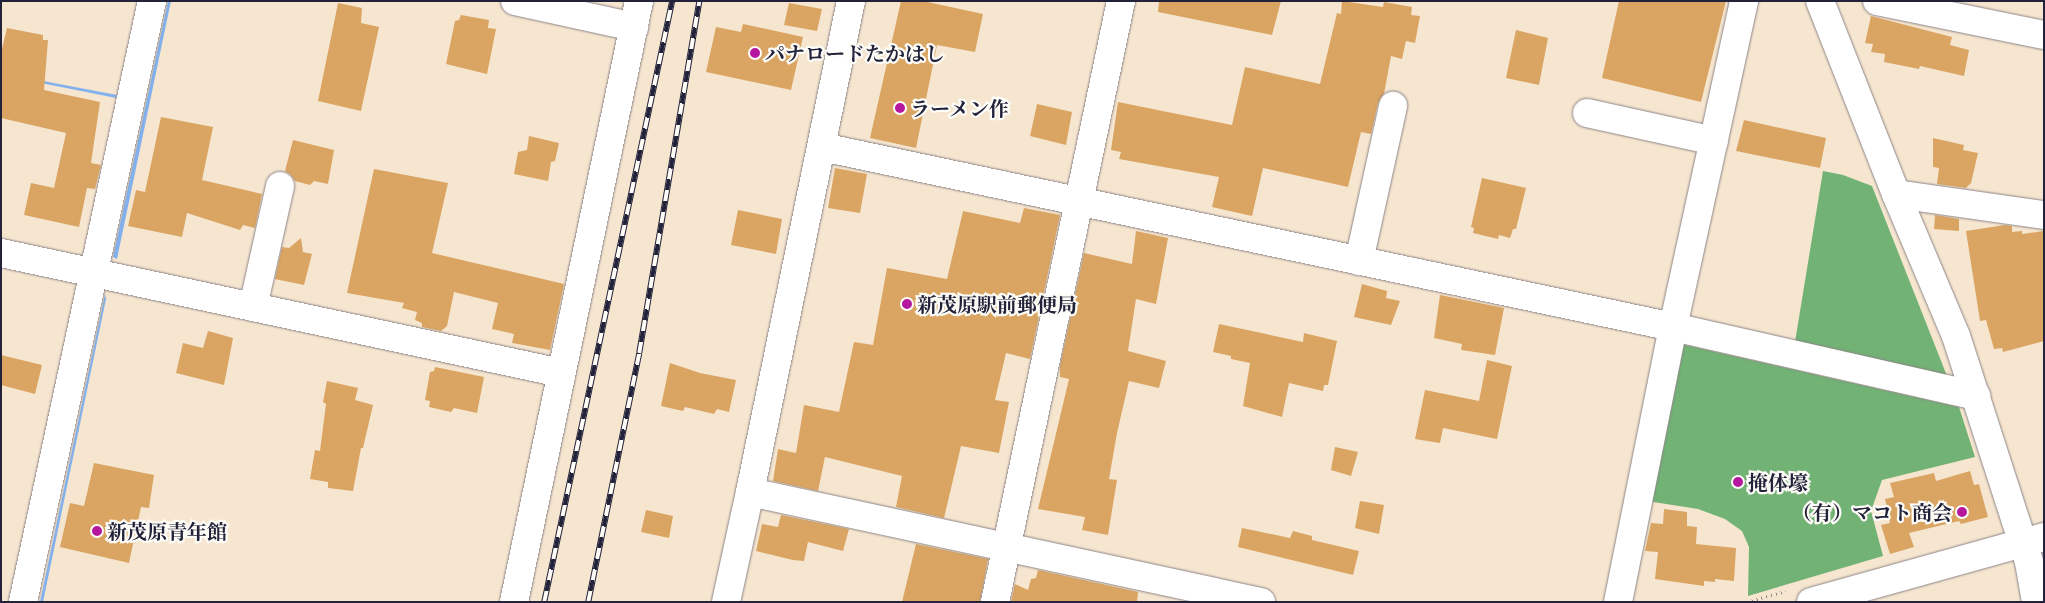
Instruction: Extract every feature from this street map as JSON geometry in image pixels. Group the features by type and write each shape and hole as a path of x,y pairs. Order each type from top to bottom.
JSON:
{"street":[{"path":"23,602 152,1"},
{"path":"514,602 637,14 515,1"},
{"path":"726,602 851,1"},
{"path":"994,602 1120,1"},
{"path":"1618,602 1673,327 1744,1"},
{"path":"1820,1 1896,194 1956,336 1976,396 2033,540 2029,562 2036,602"},
{"path":"1877,1 2044,35"},
{"path":"1359,261 1393,106"},
{"path":"1587,112 1714,141"},
{"path":"822,147 1673,327 1976,396"},
{"path":"253,307 280,186"},
{"path":"1896,194 2044,215"},
{"path":"1,252 561,373"},
{"path":"750,492 1261,602"},
{"path":"1811,602 2033,540"}],"green space":[{"path":"1823,171 1843,175 1872,186 1947,376 1795,342"},
{"path":"1681,344 1959,407 1975,457 1882,480 1871,511 1883,556 1748,596 1749,547 1742,531 1725,519 1698,509 1647,501"}],"water":[{"path":"168,1 171,1 117,259 113,257"},
{"path":"1,73 117,95 116,98 1,75"},
{"path":"105,294 106,299 43,602 40,602"}],"building":[{"path":"901,1 923,1 983,14 975,52 937,45 916,148 870,138"},
{"path":"1159,1 1281,1 1272,35 1158,12"},
{"path":"1342,1 1383,7 1384,2 1412,7 1411,15 1420,16 1415,43 1406,41 1402,59 1391,56 1384,94 1378,103 1371,134 1361,132 1348,187 1263,168 1252,216 1212,207 1219,177 1119,159 1121,152 1111,150 1118,102 1232,125 1245,67 1320,84 1337,13 1341,14"},
{"path":"1619,1 1726,1 1701,102 1602,78"},
{"path":"338,3 362,8 361,23 379,27 361,111 318,101"},
{"path":"789,3 822,9 817,31 784,25"},
{"path":"461,15 489,20 488,28 496,29 487,74 446,64 455,21 459,20"},
{"path":"1871,16 1952,37 1950,45 1969,50 1964,76 1920,66 1919,69 1884,62 1885,54 1871,52 1873,44 1865,43"},
{"name":"パナロードたかはし","path":"743,24 803,37 791,90 706,72 716,27 741,32"},
{"path":"7,28 43,35 43,40 48,40 44,90 100,102 91,163 101,165 95,189 87,188 79,227 24,215 31,183 54,188 66,133 1,118 1,53"},
{"path":"1516,30 1548,38 1539,85 1506,78"},
{"path":"1037,104 1072,112 1066,145 1030,136"},
{"path":"161,117 213,127 202,180 262,194 255,228 243,225 240,230 187,213 182,237 128,226 136,190 145,192"},
{"path":"1744,120 1826,138 1820,168 1736,151"},
{"path":"529,136 559,143 555,161 551,162 548,181 514,174 518,152 527,150"},
{"path":"1933,138 1964,145 1963,150 1978,153 1971,183 1966,188 1937,184 1939,168 1933,167"},
{"path":"293,140 334,150 328,184 314,181 310,185 295,181 285,171"},
{"path":"835,168 867,174 860,213 828,208"},
{"path":"374,169 448,183 432,253 564,284 550,350 512,343 514,334 492,329 498,303 454,292 447,326 441,331 422,327 422,323 415,320 417,312 402,308 404,303 347,293"},
{"path":"1482,178 1526,188 1516,229 1513,229 1510,238 1499,235 1498,239 1473,233 1474,228 1471,227"},
{"path":"1024,208 1060,215 1030,359 1006,353 995,400 1009,402 999,453 961,446 944,518 896,507 902,476 825,457 818,491 773,481 778,449 796,453 804,405 839,412 854,342 873,345 887,268 947,279 963,211 1020,223"},
{"path":"738,210 782,219 776,254 731,245"},
{"path":"1935,215 1959,219 1959,231 1934,229"},
{"path":"2005,225 2012,226 2012,232 2022,231 2022,234 2044,231 2044,341 2003,352 2002,348 1994,349 1986,320 1980,321 1966,231"},
{"path":"1136,231 1168,238 1156,304 1136,299 1128,351 1166,361 1159,388 1129,381 1109,479 1117,480 1108,535 1082,530 1085,517 1038,509 1069,379 1060,377 1060,366 1084,253 1132,264"},
{"path":"301,238 303,252 312,254 304,285 275,279 282,247 289,248"},
{"path":"1362,284 1387,291 1386,298 1400,301 1391,325 1354,317"},
{"path":"1440,295 1504,308 1495,355 1461,350 1462,344 1434,338"},
{"path":"1219,324 1303,342 1304,333 1337,341 1328,385 1324,385 1323,391 1289,383 1282,417 1243,406 1250,363 1231,359 1231,356 1213,352"},
{"path":"208,331 233,338 224,385 176,373 183,343 203,348"},
{"path":"1,355 42,365 35,394 1,385"},
{"path":"1487,360 1512,366 1497,439 1443,428 1440,443 1415,439 1425,390 1479,401"},
{"path":"670,363 700,373 736,380 729,412 717,409 714,414 685,407 683,411 661,406"},
{"path":"435,367 484,377 477,413 454,408 451,412 429,407 430,401 425,400 430,372 434,371"},
{"path":"327,381 358,388 355,400 373,405 363,448 361,448 353,491 328,488 328,482 310,479 315,450 320,451 326,404 323,402"},
{"path":"1335,447 1358,452 1351,476 1331,470"},
{"path":"94,463 154,475 149,508 141,507 129,563 60,547 70,503 84,506"},
{"name":"（有）マコト商会","path":"1970,471 1974,485 1979,484 1988,517 1961,524 1959,521 1909,533 1914,547 1890,554 1881,525 1890,523 1885,499 1894,497 1890,483 1934,473 1936,481"},
{"path":"1360,501 1384,505 1379,534 1355,528"},
{"path":"1664,509 1687,512 1687,526 1697,527 1696,544 1736,548 1734,581 1715,579 1715,582 1704,581 1704,586 1655,579 1658,552 1645,551 1651,523 1663,524"},
{"path":"646,510 673,516 669,538 641,532"},
{"path":"781,515 849,529 843,551 808,542 804,561 756,551 762,524 778,527"},
{"path":"1242,528 1290,538 1293,531 1312,536 1312,540 1359,551 1353,575 1238,547"},
{"path":"916,544 988,559 980,602 902,602"},
{"path":"1038,570 1138,592 1137,602 1011,602 1015,584 1028,590 1031,579 1036,578"}],"railway":[{"path":"544,602 672,1"},
{"path":"588,602 639,353 699,1"}],"place":[{"name":"パナロードたかはし","path":"755,53"},
{"name":"ラーメン作","path":"900,108"},
{"name":"新茂原駅前郵便局","path":"907,304"},
{"name":"掩体壕","path":"1738,482"},
{"name":"（有）マコト商会","path":"1962,512"},
{"name":"新茂原青年館","path":"97,531"}]}
